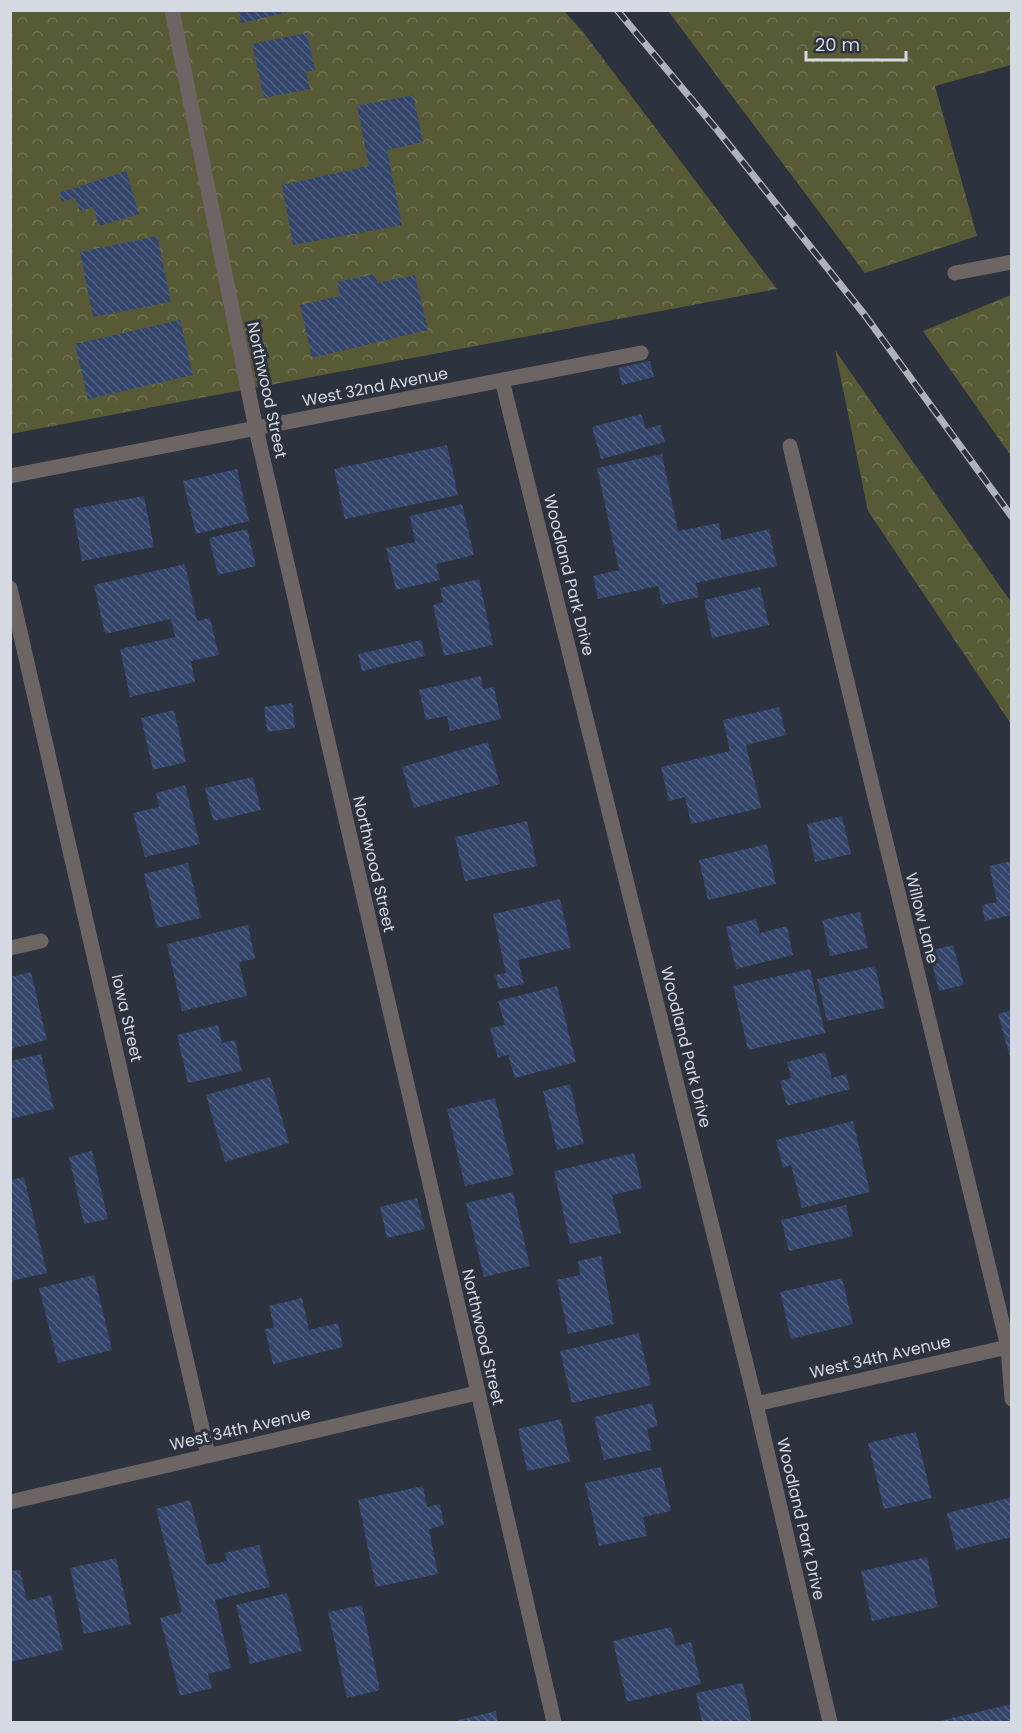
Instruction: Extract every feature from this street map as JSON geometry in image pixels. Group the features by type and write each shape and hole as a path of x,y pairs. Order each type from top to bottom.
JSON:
{"street":[{"name":"Northwood Street","path":"172,10 256,429 554,1722"},
{"path":"955,273 1011,262"},
{"name":"West 32nd Avenue","path":"10,476 641,354"},
{"name":"Woodland Park Drive","path":"502,380 756,1404 830,1722"},
{"name":"Willow Lane","path":"790,446 1010,1346 1011,1400"},
{"name":"Iowa Street","path":"10,588 208,1455"},
{"path":"10,948 40,940"},
{"name":"West 34th Avenue","path":"756,1404 1010,1346"},
{"name":"West 34th Avenue","path":"10,1502 477,1393"}],"green space":[{"path":"11,11 564,11 583,32 777,289 11,434"},
{"path":"668,11 1011,11 1011,65 935,86 977,236 865,273"},
{"path":"1011,295 1011,456 923,331"},
{"path":"835,350 1011,602 1011,724 868,511"}],"building":[{"path":"238,10 292,10 292,11 241,23"},
{"path":"307,33 315,70 306,72 310,89 264,98 252,44"},
{"path":"413,95 423,142 387,150 402,225 293,245 282,185 369,166 357,106"},
{"path":"126,171 139,214 99,226 93,207 80,211 75,198 62,202 59,193"},
{"path":"157,236 171,302 93,317 80,252"},
{"path":"375,274 377,283 415,275 428,330 312,358 300,305 340,296 337,282"},
{"path":"180,320 193,375 88,399 75,344"},
{"path":"650,361 654,377 622,385 618,368"},
{"path":"641,414 646,429 660,425 665,442 601,459 592,427"},
{"path":"447,445 458,495 345,519 334,469"},
{"path":"662,454 678,531 719,523 722,540 769,529 777,566 696,583 699,597 662,605 658,586 598,599 593,576 619,570 597,468"},
{"path":"237,469 249,521 196,534 183,481"},
{"path":"144,496 154,547 82,561 73,509"},
{"path":"462,504 474,555 436,564 440,580 396,590 386,548 415,542 410,516"},
{"path":"247,529 256,566 218,575 209,538"},
{"path":"185,564 197,621 210,618 219,655 191,661 195,682 130,697 120,649 175,637 171,619 105,634 94,585"},
{"path":"479,579 493,645 444,656 433,605 443,602 440,588"},
{"path":"760,587 769,625 712,638 704,600"},
{"path":"421,640 425,656 362,671 358,654"},
{"path":"481,676 483,689 494,687 501,719 450,731 447,716 426,720 419,690"},
{"path":"292,703 295,728 267,732 264,707"},
{"path":"779,707 786,735 746,745 761,808 691,824 685,797 669,801 661,767 730,751 723,720"},
{"path":"174,710 186,762 153,770 141,718"},
{"path":"488,742 500,784 414,808 402,767"},
{"path":"253,777 261,810 213,821 205,788"},
{"path":"185,785 200,844 145,857 133,813 159,807 156,793"},
{"path":"842,816 851,854 815,862 807,824"},
{"path":"527,821 537,866 465,881 455,837"},
{"path":"767,844 776,884 708,900 699,860"},
{"path":"1012,861 1012,915 985,921 982,905 997,902 989,866"},
{"path":"188,863 201,918 157,928 144,874"},
{"path":"560,899 571,948 518,960 524,984 499,989 495,975 506,973 493,914"},
{"path":"860,912 868,948 830,956 822,920"},
{"path":"756,919 760,933 787,926 793,955 736,969 726,927"},
{"path":"248,925 255,959 239,962 247,996 182,1011 167,944"},
{"path":"953,945 964,985 939,991 929,951"},
{"path":"875,966 885,1008 827,1021 817,979"},
{"path":"810,969 825,1033 748,1050 733,986"},
{"path":"31,972 47,1040 10,1049 10,977"},
{"path":"557,986 576,1062 515,1078 508,1055 498,1058 490,1028 505,1025 498,1001"},
{"path":"1012,1010 1012,1061 1011,1061 998,1014"},
{"path":"218,1025 222,1043 235,1040 242,1071 188,1083 177,1035"},
{"path":"825,1052 832,1078 846,1074 850,1089 787,1106 780,1081 791,1078 787,1062"},
{"path":"41,1054 54,1109 10,1119 10,1061"},
{"path":"270,1077 289,1143 225,1162 206,1095"},
{"path":"570,1084 584,1144 557,1150 543,1091"},
{"path":"495,1098 514,1175 465,1186 447,1109"},
{"path":"853,1121 870,1192 802,1208 791,1165 783,1168 776,1140"},
{"path":"92,1151 108,1219 84,1224 69,1157"},
{"path":"634,1153 642,1188 612,1195 621,1233 570,1244 554,1171"},
{"path":"24,1177 47,1273 10,1281 10,1180"},
{"path":"513,1192 530,1266 484,1277 466,1203"},
{"path":"417,1198 425,1229 387,1238 380,1207"},
{"path":"846,1205 853,1236 789,1251 781,1220"},
{"path":"601,1256 614,1324 568,1334 557,1280 580,1275 578,1261"},
{"path":"94,1275 112,1350 58,1363 39,1288"},
{"path":"842,1278 853,1324 791,1339 780,1292"},
{"path":"302,1298 309,1330 338,1323 343,1347 273,1364 265,1329 274,1328 269,1306"},
{"path":"639,1333 651,1385 572,1403 560,1351"},
{"path":"652,1403 658,1426 647,1429 652,1450 604,1460 594,1417"},
{"path":"561,1419 570,1462 527,1471 518,1429"},
{"path":"916,1432 932,1498 884,1509 868,1443"},
{"path":"661,1467 671,1511 643,1517 647,1536 599,1546 585,1483"},
{"path":"423,1486 427,1507 440,1504 444,1525 429,1529 438,1574 376,1587 358,1500"},
{"path":"1012,1497 1012,1537 956,1550 947,1513"},
{"path":"190,1500 207,1565 227,1561 225,1553 259,1545 270,1587 215,1600 231,1668 208,1674 212,1688 180,1696 160,1618 182,1612 156,1509"},
{"path":"927,1557 938,1607 872,1621 861,1571"},
{"path":"116,1558 131,1624 84,1634 70,1568"},
{"path":"20,1570 27,1601 51,1595 63,1650 10,1662 10,1571"},
{"path":"287,1593 302,1651 250,1664 236,1605"},
{"path":"362,1605 380,1690 347,1698 328,1612"},
{"path":"671,1627 676,1646 691,1642 701,1684 627,1702 613,1641"},
{"path":"743,1683 752,1722 702,1722 696,1693"},
{"path":"1012,1704 1012,1722 935,1722"},
{"path":"496,1711 498,1722 451,1722"}],"railway":[{"path":"617,10 718,131 864,314 1012,517"}]}
